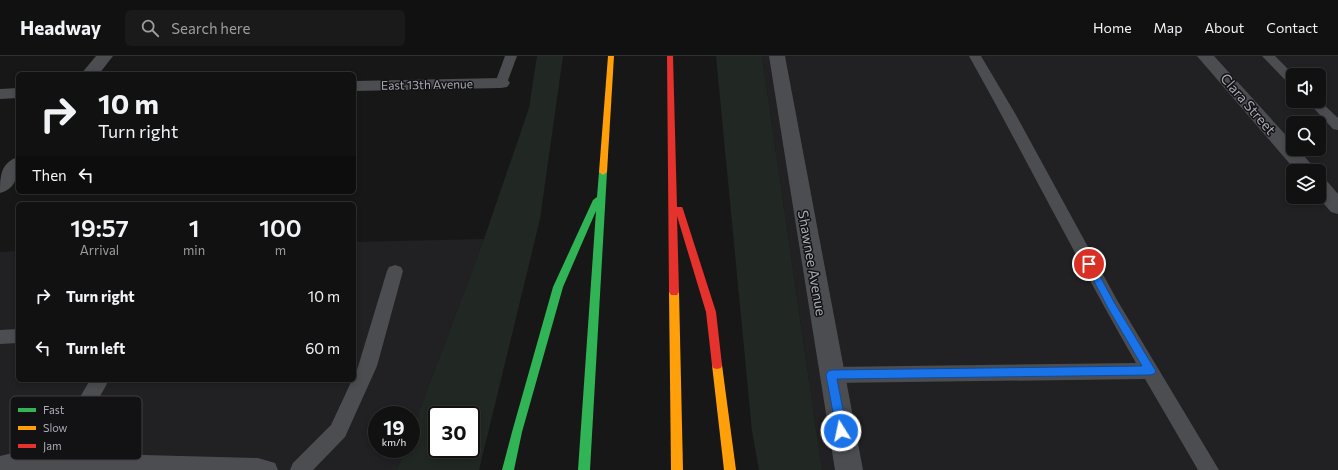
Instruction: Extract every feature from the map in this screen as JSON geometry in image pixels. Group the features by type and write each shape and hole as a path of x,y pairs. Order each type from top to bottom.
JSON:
{"highway":[{"path":"584,470 611,56"},
{"path":"670,56 677,470"},
{"path":"672,186 711,312 730,470"},
{"path":"508,470 517,432 558,287 602,188"}],"street":[{"path":"92,72 105,56"},
{"name":"Shawnee Avenue","path":"777,56 849,470"},
{"name":"Clara Street","path":"1206,56 1301,164"},
{"name":"East 13th Avenue","path":"356,86 501,84"},
{"path":"0,94 16,93"},
{"path":"0,186 16,166"},
{"path":"1326,193 1338,206"}],"lane":[{"path":"501,84 511,56"},
{"path":"975,56 1009,115 1111,305 1209,470"},
{"path":"1268,56 1286,74"},
{"path":"1320,108 1338,126"},
{"path":"300,470 338,431 368,366 395,271"},
{"path":"0,337 16,336"},
{"path":"832,375 1150,371"},
{"path":"91,396 99,382"},
{"path":"0,465 17,461 51,466 258,467 268,470"}],"shaded area":[{"path":"537,56 563,56 540,219 479,470 397,470 402,458 420,458 420,409 484,239 529,108"},
{"path":"716,56 762,56 822,470 759,470 752,431"},
{"path":"762,56 1338,56 1338,470 822,470"},
{"path":"484,239 420,409 420,406 368,406 368,458 402,458 397,470 0,470 0,252 16,251 16,382 356,382 356,242"}],"traffic: fast":[{"path":"584,470 603,172"},
{"path":"508,470 517,432 558,287 597,200"}],"traffic: slow":[{"path":"603,172 611,56"},
{"path":"674,292 677,470"},
{"path":"717,365 730,470"}],"traffic: jam":[{"path":"670,56 674,292"},
{"path":"679,209 711,312 717,365"}],"route":[{"path":"841,431 832,375 1150,371 1089,264"}]}
